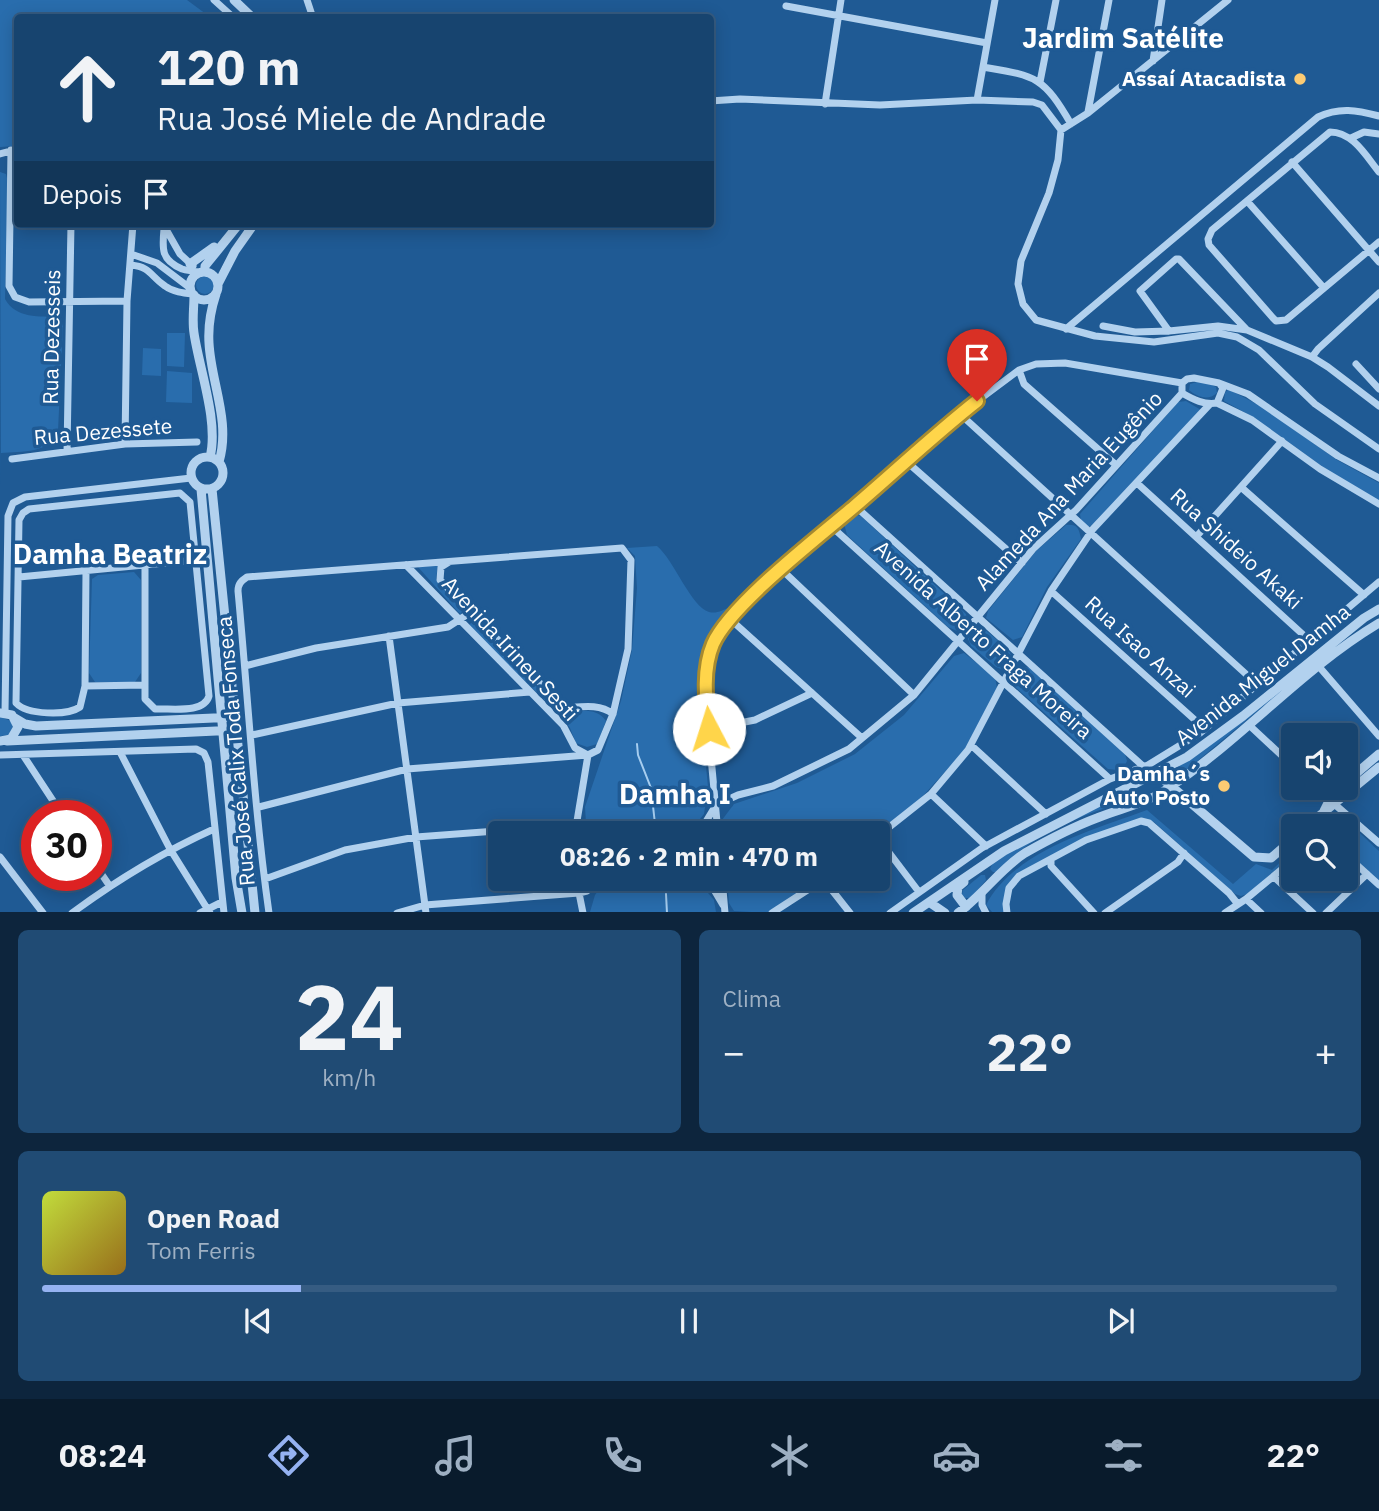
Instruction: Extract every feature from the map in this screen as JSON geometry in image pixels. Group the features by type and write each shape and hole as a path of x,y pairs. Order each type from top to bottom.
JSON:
{"street":[{"path":"214,0 229,14"},
{"path":"234,0 249,14"},
{"path":"825,104 841,0"},
{"path":"977,100 995,0"},
{"path":"1040,82 1056,0"},
{"path":"1088,113 1109,0"},
{"path":"1153,62 1162,0"},
{"path":"1061,130 1088,113 1228,0"},
{"path":"786,6 987,43"},
{"path":"983,67 1027,75 1040,82 1070,124"},
{"path":"714,101 740,99 880,105 977,100 1033,102 1042,105 1061,130 1058,160 1049,193 1021,261 1018,284 1023,304 1036,320 1095,336 1154,342 1218,333 1237,337 1259,350 1315,404 1379,449"},
{"path":"1066,329 1318,117 1336,110 1379,116"},
{"path":"1379,172 1351,138 1338,132 1330,132 1209,235 1209,245 1273,318 1282,321 1379,242"},
{"path":"1351,138 1364,132 1379,134"},
{"path":"10,154 9,286 18,300 127,301"},
{"path":"1292,162 1379,262"},
{"path":"1247,201 1324,288"},
{"name":"Rua Dezesseis","path":"67,451 71,228"},
{"path":"125,444 127,301 133,228"},
{"path":"163,228 164,255 214,276 217,289"},
{"path":"164,228 188,267"},
{"path":"201,489 212,489 223,477 214,459 201,364 193,330 193,279 202,273 236,228"},
{"path":"214,459 224,444 209,343 209,324 217,289 234,251 251,228"},
{"path":"180,281 188,267 230,236"},
{"path":"131,254 157,263 198,298 208,300 217,289"},
{"path":"1169,331 1140,291 1176,259 1179,259 1247,330"},
{"path":"131,265 147,268 162,285 172,290 192,292"},
{"path":"1312,358 1318,349 1377,299"},
{"path":"1103,326 1135,332 1218,326 1247,330 1328,367 1379,407"},
{"path":"717,821 706,703 709,658 713,643 730,619 782,570 960,414 1019,370 1036,364 1065,363 1182,383 1194,378 1219,383 1248,394 1338,456 1379,478"},
{"path":"1356,364 1379,389"},
{"path":"1019,370 1024,384 1116,465"},
{"path":"1182,383 1182,393 1195,401 1213,404 1252,420 1320,469 1379,504"},
{"path":"1213,404 1223,388 1219,383"},
{"name":"Alameda Ana Maria Eugênio","path":"716,805 738,795 773,786 849,749 914,695 1033,550 1071,515 1182,393"},
{"name":"Alameda Ana Maria Eugênio","path":"890,827 932,794 971,745 1051,591 1091,533 1213,404"},
{"path":"960,414 1258,685"},
{"path":"1196,537 1282,441"},
{"name":"Rua Dezessete","path":"12,459 125,444 197,442"},
{"path":"214,459 199,459 194,462 191,478 201,489 236,878 242,912"},
{"path":"907,462 1022,563"},
{"path":"191,478 25,497 13,503 8,516 3,713 25,724 36,726 236,717"},
{"name":"Rua Shideio Akaki","path":"1138,484 1310,641"},
{"path":"1242,488 1364,595"},
{"path":"212,489 255,912"},
{"path":"86,571 85,686 80,707 73,712 27,712 16,703 19,520 23,513 29,509 180,493 190,502 209,696 200,708 155,709 145,699 145,565"},
{"name":"Avenida Alberto Fraga Moreira","path":"855,506 1143,766"},
{"name":"Avenida Alberto Fraga Moreira","path":"832,527 1110,779"},
{"path":"258,807 407,769 588,755 598,750 613,714 628,649 631,560 628,553 622,548 406,565"},
{"path":"19,577 196,561"},
{"name":"Avenida Irineu Sesti","path":"449,561 441,567 440,580 564,708 595,707 606,709 613,714"},
{"name":"Avenida Irineu Sesti","path":"406,565 563,725 575,748 588,755"},
{"name":"Rua José Calix Toda Fonseca","path":"269,912 238,586 247,577 406,565"},
{"path":"782,570 914,695"},
{"path":"890,912 986,846 1110,779 1143,766 1205,729 1379,582"},
{"name":"Rua Isao Anzai","path":"1051,591 1205,729"},
{"name":"Avenida Miguel Damha","path":"964,911 1026,852 1088,821 1136,805 1171,785 1249,725 1364,618 1379,609"},
{"path":"245,666 316,648 448,627 471,612"},
{"path":"730,619 862,738"},
{"name":"Avenida Miguel Damha","path":"913,912 975,870 1045,828 1157,774 1204,746 1315,662 1379,623"},
{"path":"388,636 426,909"},
{"path":"1315,662 1379,736"},
{"path":"85,686 145,685"},
{"path":"252,736 398,703 530,692"},
{"path":"709,729 755,720 812,693"},
{"path":"2,741 17,731 15,718"},
{"path":"147,721 148,733"},
{"path":"84,723 84,736"},
{"path":"1249,725 1281,755"},
{"path":"2,741 237,730"},
{"path":"971,745 1046,814"},
{"path":"0,755 196,749 204,753 208,762 224,912"},
{"path":"120,752 170,849 209,910"},
{"path":"1358,772 1379,754"},
{"path":"23,755 53,800"},
{"path":"577,821 588,755"},
{"path":"1321,814 1332,802 1379,767"},
{"path":"1157,774 1254,857 1271,858 1281,849"},
{"path":"1129,787 1136,805"},
{"path":"932,794 986,846"},
{"path":"1330,800 1379,843"},
{"path":"706,821 716,805"},
{"path":"1007,912 1007,895 1019,876 1086,840 1145,821 1229,893 1237,903"},
{"path":"112,883 170,849 214,829"},
{"path":"265,879 345,850 416,837 488,833"},
{"path":"890,853 919,892"},
{"path":"1105,912 1178,862 1184,853"},
{"path":"0,857 43,912"},
{"path":"1051,859 1051,866 1094,912"},
{"path":"1358,866 1379,885"},
{"path":"964,911 957,890 975,870 988,873 991,884"},
{"path":"1225,912 1281,871"},
{"path":"1326,912 1367,874"},
{"path":"1274,877 1313,912"},
{"path":"72,912 101,891"},
{"path":"397,912 587,891"},
{"path":"715,891 725,910"},
{"path":"723,891 725,910"},
{"path":"772,912 806,891"},
{"path":"834,891 850,912"},
{"path":"579,893 583,912"},
{"path":"982,893 982,905 986,912"},
{"path":"1246,899 1261,912"},
{"path":"200,912 222,902"},
{"path":"929,902 945,912"}],"shaded area":[{"path":"0,0 187,0 206,14 14,14 14,146 0,147"},
{"path":"0,172 6,174 8,182 5,299 15,310 36,316 60,317 63,324 58,431 49,444 42,448 1,453 1,484"},
{"path":"205,276 211,279 214,285 211,291 205,294 199,291 196,285 199,279"},
{"path":"167,333 185,333 184,367 167,366"},
{"path":"143,348 161,349 161,376 142,375"},
{"path":"167,371 192,373 192,403 166,402"},
{"path":"1197,382 1216,387 1217,393 1206,397 1195,395 1189,390 1190,384"},
{"path":"1228,389 1264,408 1337,460 1379,483 1379,501 1339,478 1264,425 1224,401"},
{"path":"1186,401 1201,410 1097,521 1089,527 1081,521 1080,514 1178,402"},
{"path":"856,515 861,516 966,614 964,626 957,631 948,627 847,535 844,523"},
{"path":"1066,525 1077,528 1081,539 1047,587 1022,637 1013,640 986,618 988,611 1036,551"},
{"path":"657,546 702,608 715,612 730,607 705,655 701,714 708,787 704,814 698,821 586,821 585,807 621,701 632,650 637,588 635,556 627,548"},
{"path":"438,565 436,579 462,611 461,614 418,567"},
{"path":"134,572 141,580 141,673 135,682 95,682 89,673 92,579 98,575"},
{"path":"472,622 561,711 591,711 602,716 606,721 597,744 587,747 576,743 570,728 559,714 468,626"},
{"path":"982,627 1008,649 1011,655 1007,665 1001,669 996,667 971,646 968,639 970,631"},
{"path":"964,653 995,677 997,688 964,751 921,798 890,823 722,821 734,804 797,783 855,754 904,715 954,656"},
{"path":"1313,665 1184,772 1175,778 1168,778 1167,771"},
{"path":"1030,668 1125,754 1127,761 1124,767 1117,770 1108,769 1013,685 1011,677 1016,669"},
{"path":"0,717 11,721 13,728 9,735 0,736"},
{"path":"1123,793 1123,802 1055,829 1024,848 996,872 990,869 994,860"},
{"path":"1147,810 1233,884 1256,864 1272,870 1281,861 1281,866 1247,894 1235,894 1154,822 1146,819 1079,842 1014,878 1004,912 992,912 986,905 999,886 1015,870 1035,856 1080,835"},
{"path":"1358,832 1379,851 1379,882 1358,863"},
{"path":"981,875 985,875 986,880 971,898 965,898 963,890"},
{"path":"598,891 706,891 714,900 716,912 590,912"},
{"path":"728,891 802,891 770,912 734,911 729,903"}],"waterway":[{"path":"637,744 638,755 651,788 655,821"},
{"path":"666,894 667,912"}],"place":[{"name":"Assaí Atacadista","path":"1300,79"},
{"name":"Damha´s Auto Posto","path":"1224,786"}],"district":[{"name":"Jardim Satélite","path":"1123,38"},
{"name":"Damha Beatriz","path":"110,554"},
{"name":"Damha I","path":"675,794"}],"route":[{"path":"709,729 706,703 709,658 713,643 730,619 760,589 977,401"}]}
